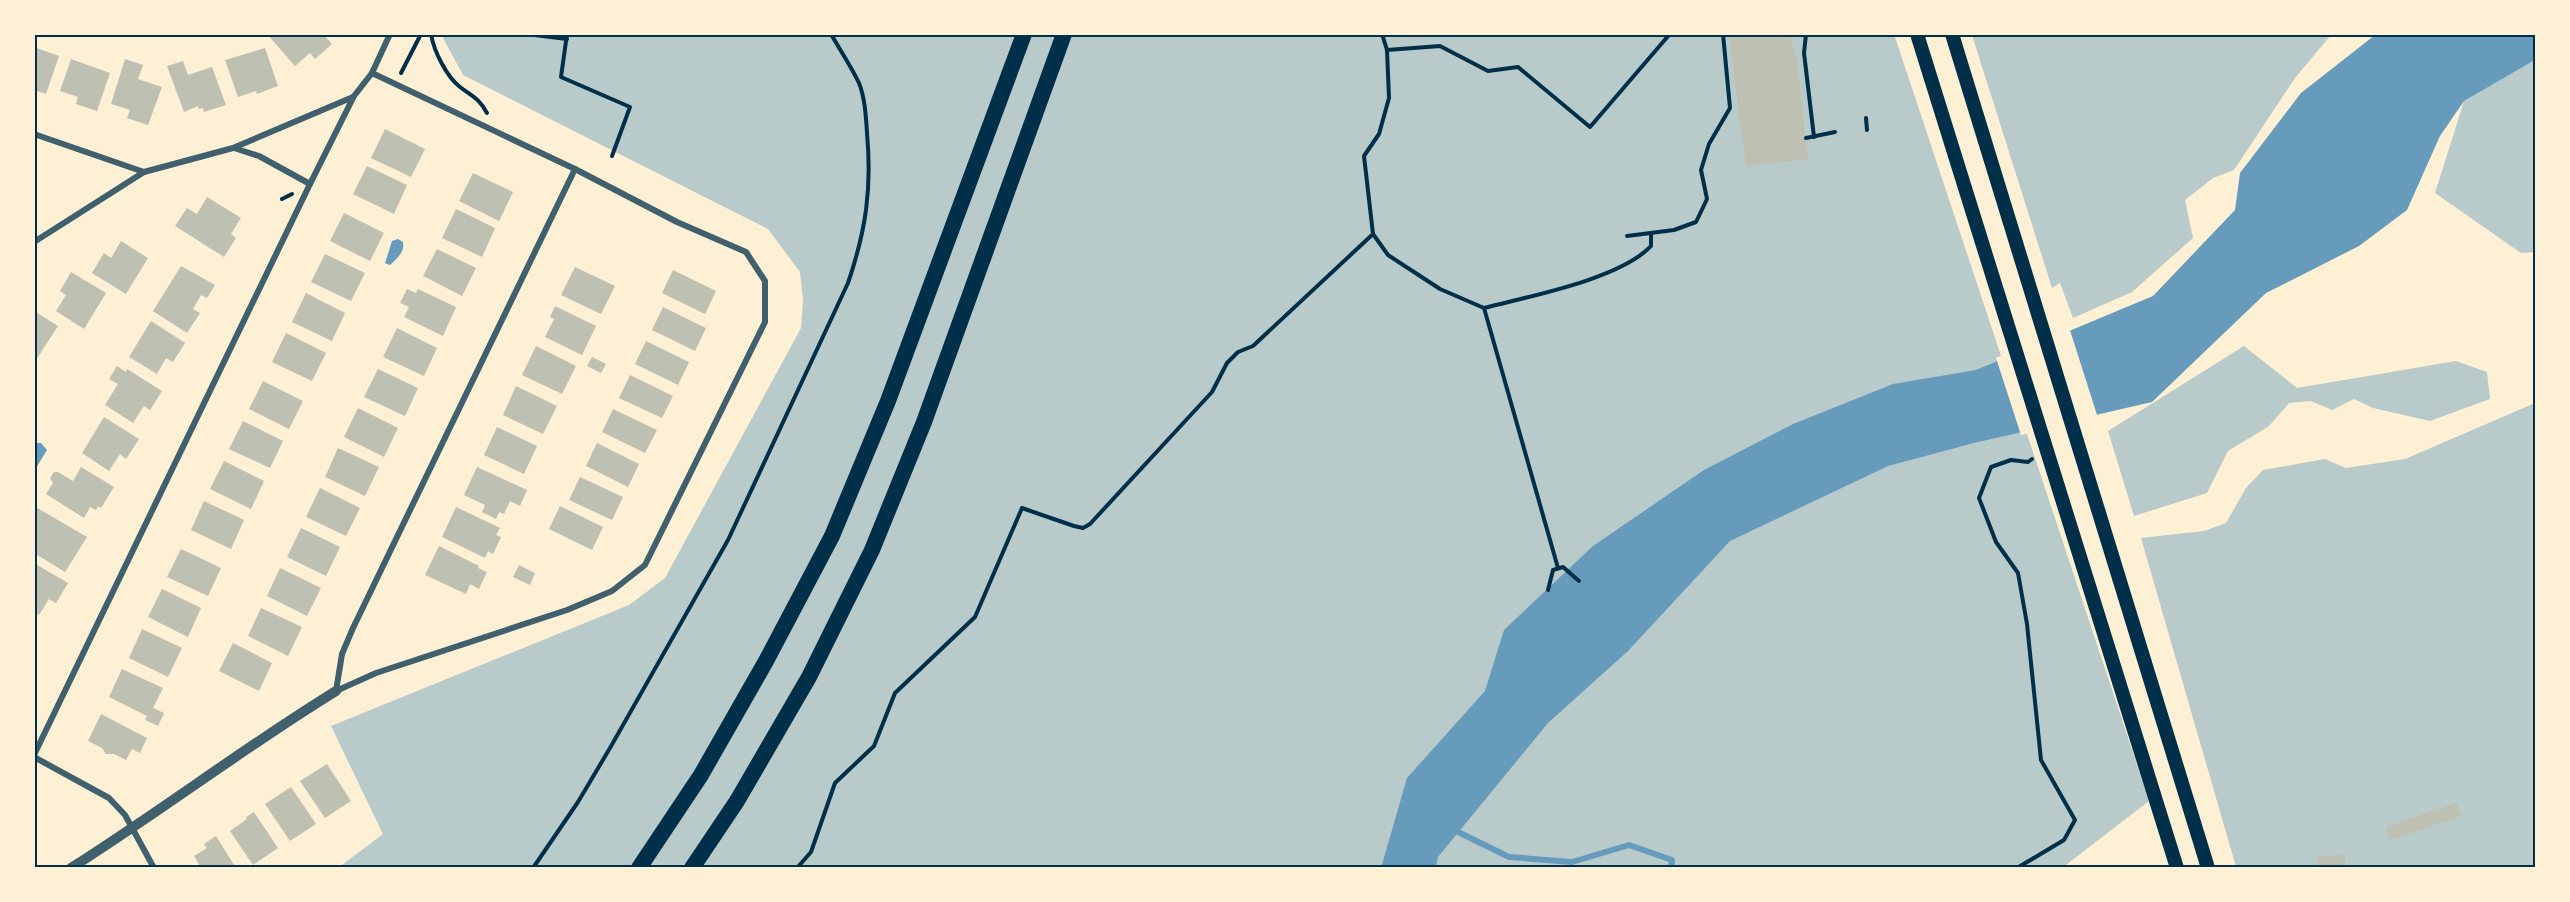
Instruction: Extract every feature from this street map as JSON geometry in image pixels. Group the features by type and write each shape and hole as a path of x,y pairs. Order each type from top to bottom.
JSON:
{"highway":[{"path":"639,867 701,775 766,662 832,536 888,402 1024,34"},
{"path":"692,867 737,801 809,677 872,550 924,422 1064,34"}],"main road":[{"path":"1917,34 2177,867"},
{"path":"1952,34 2038,320 2208,867"}],"street":[{"path":"154,867 125,815 109,798 34,756 310,184 354,96 372,73 390,34"},
{"path":"71,867 133,828 294,717 336,691 376,673 567,610 612,591 645,565 765,322 765,281 746,252 677,222 575,169 372,73"},
{"path":"34,242 144,172 233,148 354,96"},
{"path":"34,134 144,172"},
{"path":"233,148 259,156 310,184"},
{"path":"336,691 342,654 353,628 575,169"}],"path":[{"path":"401,73 421,34"},
{"path":"431,34 446,71 459,86 481,101 495,130"},
{"path":"526,34 567,37 561,77 630,107 612,156"},
{"path":"533,867 578,802 728,540 849,283 860,246 868,204 869,152 866,115 859,84 831,34"},
{"path":"1382,34 1387,50 1389,98 1379,134 1364,156 1373,234 1388,255 1440,289 1484,308 1604,275 1640,258 1651,246 1651,235"},
{"path":"1627,236 1651,235 1696,222 1707,199 1701,170 1709,144 1730,108 1724,34"},
{"path":"1806,34 1804,53 1814,137"},
{"path":"1387,50 1440,46 1488,71 1518,67 1590,127 1669,35"},
{"path":"1866,118 1867,130"},
{"path":"1806,138 1835,132"},
{"path":"796,867 810,852 835,783 874,746 895,693 975,617 1022,508 1074,526 1083,528 1090,524 1212,392 1227,363 1238,352 1253,346 1373,234"},
{"path":"1484,308 1558,568"},
{"path":"2017,867 2064,840 2074,820 2041,760 2027,624 2018,573 1996,542 1979,498 1991,467 2011,460 2028,462 2032,459"},
{"path":"1548,591 1553,570 1558,568 1563,567 1579,581"}],"shaded area":[{"path":"1894,34 2149,801 2062,868 338,868 383,834 331,726 629,605 665,578 801,328 803,300 800,272 768,229 463,75 443,35"},
{"path":"1972,34 2331,35 2295,78 2234,170 2213,178 2185,200 2193,238 2132,292 2073,318 2060,283 2052,288"},
{"path":"2535,60 2535,252 2521,253 2435,193 2464,101"},
{"path":"2244,346 2297,388 2456,361 2487,372 2490,399 2430,421 2373,408 2354,399 2332,410 2311,401 2289,403 2269,426 2228,451 2207,493 2134,516 2108,431"},
{"path":"2535,403 2535,867 2236,867 2141,538 2204,531 2226,523 2246,488 2263,470 2325,459 2346,468 2405,459"}],"water":[{"path":"2375,35 2535,35 2535,60 2464,101 2440,136 2407,210 2359,246 2266,293 2152,402 1974,443 1888,466 1730,541 1628,651 1548,723 1438,857 1436,867 1381,868 1407,778 1485,691 1504,630 1593,546 1704,470 1793,424 1893,384 1976,370 2153,296 2235,210 2240,173 2301,93"},
{"path":"398,239 403,242 401,253 390,265 385,263 392,241"},
{"path":"35,443 41,443 47,450 36,468"}],"pier":[{"path":"2069,327 2098,418 2021,435 1996,358"}],"building":[{"path":"267,34 323,34 332,44 315,59 310,53 295,66"},
{"path":"1729,34 1789,34 1796,55 1808,159 1746,166"},
{"path":"34,47 59,56 46,94 34,90"},
{"path":"265,48 278,86 257,94 256,91 238,97 225,60"},
{"path":"71,59 110,73 97,111 76,104 78,97 60,91"},
{"path":"125,59 143,65 138,79 162,87 148,125 127,118 130,110 111,104"},
{"path":"183,61 188,75 212,67 226,105 204,112 203,108 199,109 198,106 184,112 167,66"},
{"path":"385,129 425,149 411,177 371,158"},
{"path":"367,166 407,185 394,214 353,194"},
{"path":"473,173 513,192 499,221 459,201"},
{"path":"207,197 241,218 231,234 236,238 224,257 175,226 187,208 197,214"},
{"path":"456,209 495,228 482,257 442,238"},
{"path":"344,213 384,233 370,261 330,241"},
{"path":"121,241 148,258 126,294 92,273 104,253 111,258"},
{"path":"437,249 476,268 462,296 423,276"},
{"path":"325,254 365,273 351,301 311,282"},
{"path":"181,266 215,285 207,298 201,295 193,309 200,313 187,333 153,311"},
{"path":"575,267 615,286 601,314 561,295"},
{"path":"673,270 716,291 705,314 662,293"},
{"path":"71,272 106,293 84,329 56,311 66,295 60,291"},
{"path":"407,289 416,293 418,289 456,307 443,336 404,317 409,307 400,303"},
{"path":"306,293 345,313 332,341 292,322"},
{"path":"555,306 596,326 582,355 545,337 554,319 550,317"},
{"path":"663,307 706,328 695,351 652,330"},
{"path":"34,311 58,326 34,363"},
{"path":"151,321 185,343 173,362 166,358 157,374 129,357"},
{"path":"397,328 437,348 424,376 383,357"},
{"path":"286,333 326,353 312,381 272,362"},
{"path":"646,341 689,362 678,385 635,364"},
{"path":"536,346 576,366 562,394 522,375"},
{"path":"592,357 606,364 601,373 587,366"},
{"path":"117,366 126,372 127,369 162,391 150,410 144,406 133,423 105,405 118,384 109,379"},
{"path":"378,369 418,388 405,416 364,397"},
{"path":"630,375 673,396 662,418 619,398"},
{"path":"263,381 303,401 289,429 249,409"},
{"path":"516,386 557,406 543,434 503,415"},
{"path":"358,408 398,428 384,457 344,437"},
{"path":"613,409 657,430 645,453 602,432"},
{"path":"104,417 139,439 126,459 120,454 109,471 82,453"},
{"path":"243,421 283,441 270,468 229,449"},
{"path":"497,427 537,446 524,474 484,455"},
{"path":"597,443 639,464 628,487 586,466"},
{"path":"338,448 379,467 365,496 325,477"},
{"path":"224,461 264,481 251,509 210,489"},
{"path":"81,467 114,487 101,508 98,506 96,510 90,507 84,518 46,494 53,483 50,478 54,472 73,481"},
{"path":"477,467 527,490 520,506 510,501 504,514 499,512 496,519 482,512 485,505 464,495"},
{"path":"580,477 623,497 612,520 569,500"},
{"path":"320,488 360,508 346,536 306,517"},
{"path":"204,501 244,520 231,549 191,530"},
{"path":"34,506 87,537 65,572 34,553"},
{"path":"560,506 603,527 592,550 549,529"},
{"path":"456,507 500,528 496,535 501,537 493,554 488,551 485,558 442,537"},
{"path":"301,528 340,547 326,576 287,557"},
{"path":"439,546 487,572 479,589 470,584 466,594 425,575"},
{"path":"181,549 221,568 208,596 167,577"},
{"path":"34,563 68,583 56,603 49,599 39,615 34,612"},
{"path":"519,565 535,573 530,585 513,577"},
{"path":"280,568 321,588 307,616 267,596"},
{"path":"162,589 201,608 188,637 148,617"},
{"path":"261,608 302,627 288,656 248,636"},
{"path":"142,629 182,648 168,677 129,658"},
{"path":"233,643 272,663 259,691 219,671"},
{"path":"122,669 163,688 153,708 164,713 158,726 145,720 147,716 109,697"},
{"path":"101,714 147,738 140,753 132,749 126,760 114,754 106,754 102,748 88,741"},
{"path":"327,764 351,801 325,818 300,781"},
{"path":"291,787 316,824 290,841 265,804"},
{"path":"2456,803 2461,816 2390,840 2386,827"},
{"path":"254,812 278,848 253,865 230,831"},
{"path":"216,836 236,868 201,868 194,856 207,848 204,844"},
{"path":"2345,855 2345,868 2319,868 2318,857"}],"waterway":[{"path":"1452,829 1509,857 1572,862 1629,845 1672,860 1671,868"}]}
